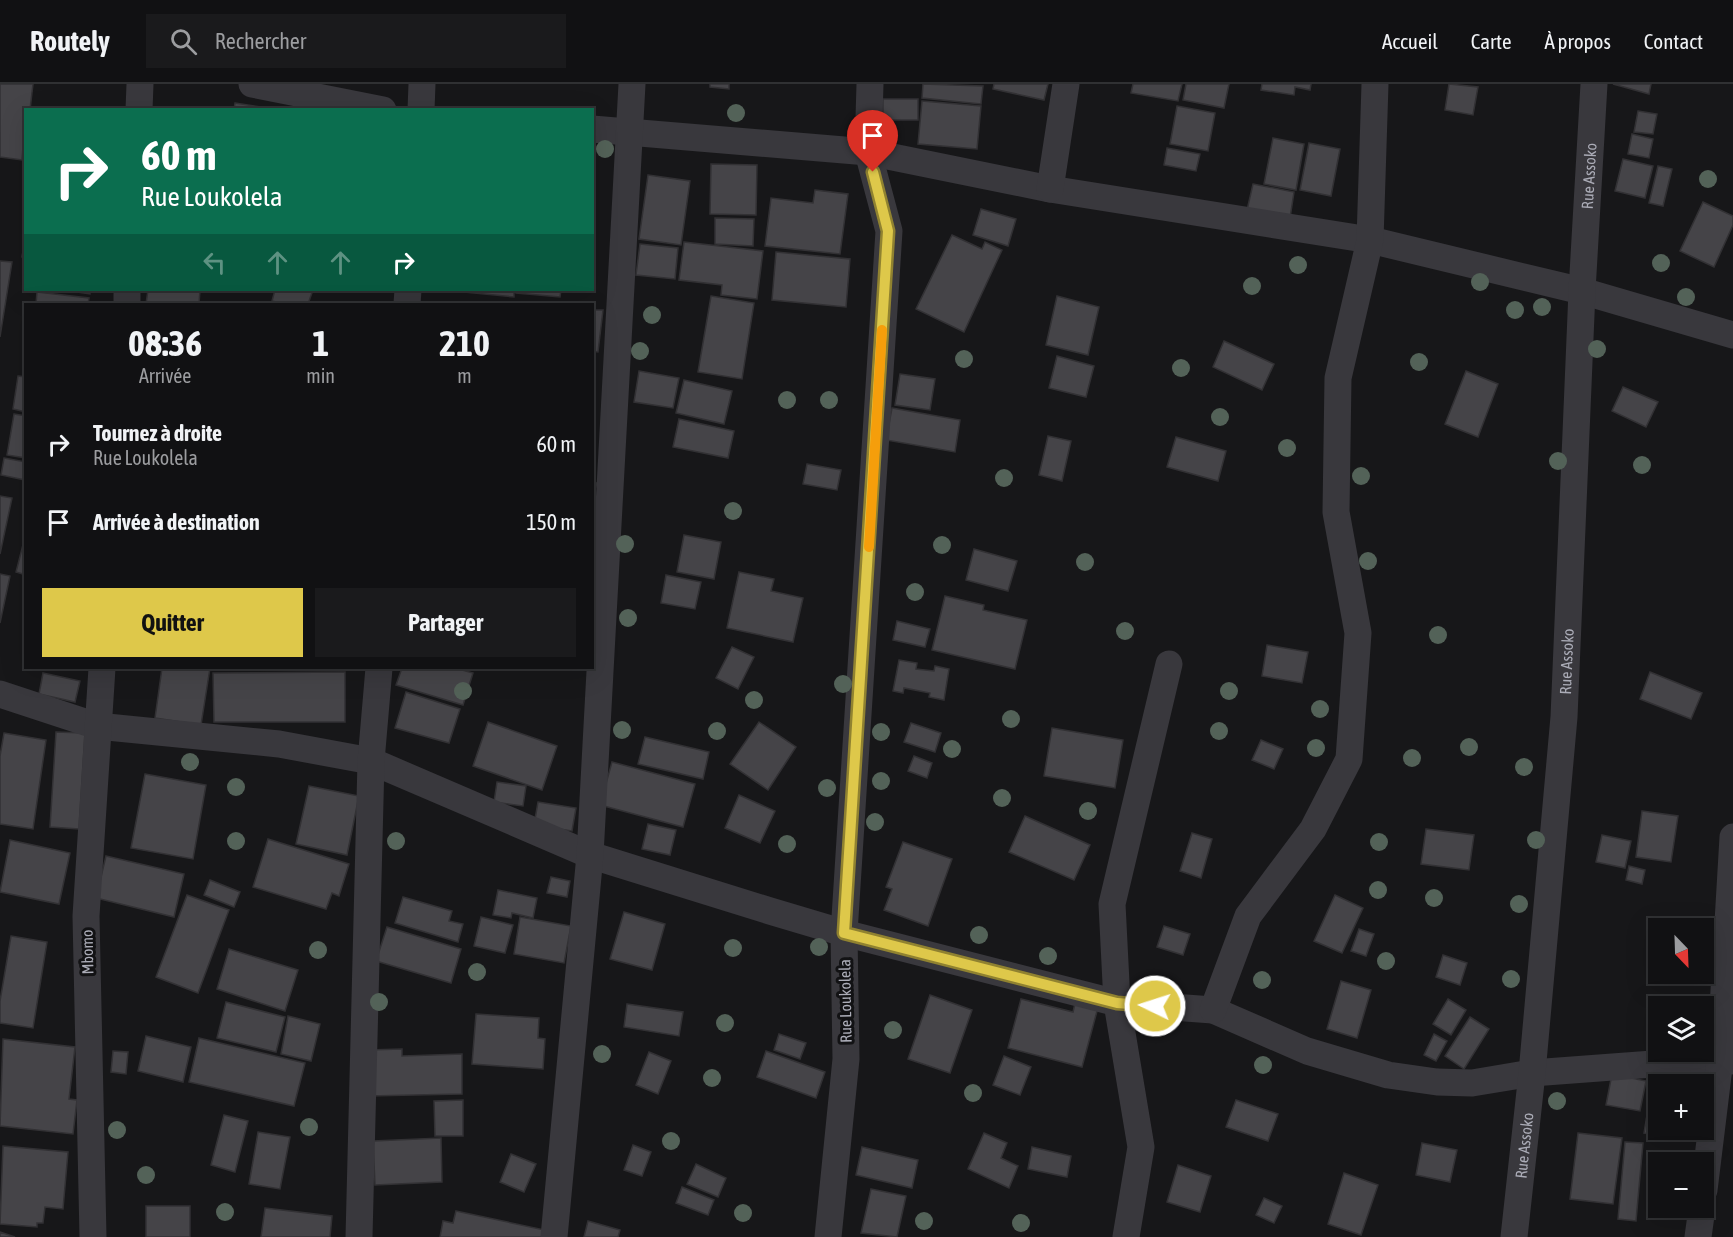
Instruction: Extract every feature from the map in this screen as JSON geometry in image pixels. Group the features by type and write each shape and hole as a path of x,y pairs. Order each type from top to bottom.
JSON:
{"street":[{"path":"139,108 140,84"},
{"path":"252,84 373,108"},
{"path":"421,108 422,84"},
{"path":"554,1237 590,855 632,84"},
{"name":"Rue Loukolela","path":"828,1237 846,1059 844,933 888,231 868,152 870,84"},
{"path":"1050,189 1066,84"},
{"path":"1213,1010 1248,916 1313,829 1349,759 1358,633 1336,512 1338,378 1370,240 1375,84"},
{"name":"Rue Assoko","path":"1514,1237 1532,1073 1564,717 1582,291 1594,84"},
{"path":"594,129 868,152 1050,189 1370,240 1582,291 1733,335"},
{"path":"1126,1237 1140,1147 1117,1003 1112,904 1169,664"},
{"name":"Mbomo","path":"93,1237 86,916 102,669"},
{"path":"359,1237 372,761 379,669"},
{"path":"0,694 97,726 279,744 372,761 590,855 844,933 1117,1003 1213,1010 1307,1051 1388,1075 1437,1082 1472,1083 1532,1073 1726,1060"},
{"path":"1710,1152 1726,1060 1733,837"},
{"path":"1698,1237 1701,1218"}],"building":[{"path":"0,84 33,84 30,108 24,108 22,160 0,157"},
{"path":"710,84 729,84 729,89 710,87"},
{"path":"923,84 983,86 981,104 922,98"},
{"path":"994,84 1048,84 1044,100 993,89"},
{"path":"1133,84 1182,84 1178,101 1131,93"},
{"path":"1186,84 1229,84 1224,108 1183,100"},
{"path":"1262,84 1311,84 1310,90 1295,87 1294,95 1261,90"},
{"path":"1449,84 1478,87 1473,115 1445,110"},
{"path":"1613,84 1651,84 1649,94"},
{"path":"883,99 918,99 918,120 883,120"},
{"path":"922,101 981,106 977,149 918,144"},
{"path":"235,103 267,108 234,108"},
{"path":"1177,106 1215,113 1208,151 1170,144"},
{"path":"1638,111 1657,114 1653,134 1634,132"},
{"path":"1632,134 1653,139 1649,158 1628,154"},
{"path":"1273,138 1304,144 1296,190 1264,184"},
{"path":"1309,143 1340,149 1331,196 1300,190"},
{"path":"1167,148 1200,154 1196,171 1164,165"},
{"path":"1623,159 1653,166 1645,198 1615,191"},
{"path":"711,164 757,165 756,215 710,214"},
{"path":"1658,166 1672,169 1663,206 1649,203"},
{"path":"648,175 690,181 681,245 639,239"},
{"path":"1253,184 1294,192 1290,218 1247,210"},
{"path":"815,190 848,194 840,254 765,246 771,198 813,203"},
{"path":"1703,202 1733,216 1733,225 1714,267 1680,251"},
{"path":"981,209 1016,219 1008,246 973,235"},
{"path":"715,218 754,219 753,246 715,244"},
{"path":"952,235 982,249 985,242 1002,250 964,332 916,309"},
{"path":"684,242 763,251 757,299 721,295 722,285 679,280"},
{"path":"640,244 678,248 675,279 636,275"},
{"path":"776,252 850,259 846,307 772,300"},
{"path":"0,261 12,262 0,337"},
{"path":"70,291 90,291 90,294"},
{"path":"148,291 200,291 199,303 146,303"},
{"path":"275,291 313,291 308,303 272,301"},
{"path":"453,291 514,291 514,297"},
{"path":"516,291 561,291 560,297 516,293"},
{"path":"37,292 89,298 88,303 36,303"},
{"path":"711,296 754,303 742,379 698,372"},
{"path":"1057,296 1099,307 1088,355 1046,345"},
{"path":"594,310 603,310 598,352 594,351"},
{"path":"1224,341 1274,364 1262,390 1213,367"},
{"path":"1057,356 1094,366 1086,397 1049,388"},
{"path":"639,371 679,378 673,408 634,402"},
{"path":"1466,371 1498,384 1478,437 1445,424"},
{"path":"900,374 935,379 930,410 895,405"},
{"path":"18,376 24,377 24,412 13,409"},
{"path":"684,380 732,391 724,424 676,413"},
{"path":"1623,387 1658,402 1646,427 1612,411"},
{"path":"892,408 960,420 955,452 886,440"},
{"path":"14,414 24,416 24,458 7,455"},
{"path":"679,419 734,431 728,458 673,447"},
{"path":"1048,436 1071,441 1062,481 1039,475"},
{"path":"1176,437 1226,451 1218,481 1167,467"},
{"path":"4,458 24,462 24,480 1,475"},
{"path":"807,464 841,470 837,490 803,484"},
{"path":"0,496 12,498 0,554"},
{"path":"684,535 721,542 714,579 677,572"},
{"path":"24,541 24,574 16,572"},
{"path":"974,549 1017,561 1008,591 966,580"},
{"path":"739,572 774,579 771,591 803,598 793,642 727,628"},
{"path":"0,574 10,576 0,623"},
{"path":"666,575 701,582 695,609 661,603"},
{"path":"945,596 984,605 983,610 1027,620 1015,669 932,650"},
{"path":"897,621 930,629 925,647 893,640"},
{"path":"1267,645 1308,652 1302,683 1262,676"},
{"path":"732,647 754,657 738,689 716,678"},
{"path":"899,660 917,663 916,669 934,671 935,666 949,669 944,700 929,697 930,693 904,688 903,693 893,691"},
{"path":"162,669 210,669 201,725 155,718"},
{"path":"402,669 459,669 473,673 463,705 396,685"},
{"path":"345,672 345,722 214,722 213,673"},
{"path":"1650,672 1702,693 1691,719 1640,699"},
{"path":"43,673 80,681 75,702 39,694"},
{"path":"406,692 460,709 449,743 395,728"},
{"path":"488,722 557,746 542,790 473,766"},
{"path":"759,722 796,747 768,790 730,764"},
{"path":"911,723 941,733 935,752 904,742"},
{"path":"1052,728 1123,740 1115,788 1044,776"},
{"path":"56,732 85,733 79,829 50,827"},
{"path":"4,733 46,740 33,829 0,824 0,756"},
{"path":"645,737 709,752 703,779 638,764"},
{"path":"1261,740 1283,749 1274,769 1252,760"},
{"path":"914,756 932,763 927,778 908,771"},
{"path":"612,762 695,784 683,827 600,805"},
{"path":"145,774 206,785 193,859 131,848"},
{"path":"497,782 526,786 523,806 494,802"},
{"path":"309,786 359,796 347,855 296,844"},
{"path":"739,795 775,811 760,843 725,828"},
{"path":"538,802 576,808 572,831 534,825"},
{"path":"1642,811 1678,816 1671,862 1636,857"},
{"path":"1025,816 1090,845 1074,880 1009,852"},
{"path":"648,824 676,830 670,855 642,849"},
{"path":"1426,829 1474,835 1469,870 1421,864"},
{"path":"1192,833 1212,839 1201,878 1180,871"},
{"path":"1602,835 1631,841 1625,868 1596,862"},
{"path":"268,839 349,864 339,896 332,893 326,909 253,887"},
{"path":"10,840 70,853 59,904 0,892"},
{"path":"903,842 952,859 928,926 884,910 892,889 886,887"},
{"path":"106,856 184,874 174,917 96,898"},
{"path":"1629,866 1645,870 1642,884 1626,880"},
{"path":"551,877 570,881 567,897 547,893"},
{"path":"210,880 240,892 234,907 204,895"},
{"path":"498,890 537,898 533,918 512,913 511,918 493,915"},
{"path":"187,895 229,910 198,993 156,977"},
{"path":"1335,895 1363,908 1342,953 1314,941"},
{"path":"403,897 452,911 449,921 463,924 458,942 395,923"},
{"path":"624,912 665,924 652,970 610,959"},
{"path":"481,917 513,925 505,953 474,946"},
{"path":"520,917 571,926 564,963 514,954"},
{"path":"1164,926 1190,934 1183,955 1157,947"},
{"path":"387,927 461,949 451,983 376,961"},
{"path":"1359,929 1374,934 1366,956 1351,951"},
{"path":"11,936 47,942 33,1028 0,1023 0,1001"},
{"path":"229,949 298,970 285,1011 217,989"},
{"path":"1443,955 1467,963 1460,985 1436,977"},
{"path":"1341,981 1371,990 1357,1038 1327,1029"},
{"path":"930,995 972,1010 950,1073 908,1059"},
{"path":"1077,995 1100,1000 1082,1067 1008,1048 1021,999 1073,1012"},
{"path":"1448,999 1466,1010 1451,1035 1433,1024"},
{"path":"226,1002 285,1017 276,1052 217,1038"},
{"path":"627,1004 683,1012 679,1036 624,1027"},
{"path":"476,1014 539,1018 538,1038 545,1039 543,1069 472,1064"},
{"path":"288,1016 320,1024 311,1061 281,1054"},
{"path":"1470,1017 1489,1029 1464,1069 1445,1056"},
{"path":"779,1034 806,1043 800,1059 774,1050"},
{"path":"1434,1034 1447,1041 1436,1061 1424,1055"},
{"path":"146,1036 191,1047 183,1082 138,1071"},
{"path":"199,1038 305,1063 294,1106 189,1082"},
{"path":"3,1039 75,1047 69,1099 77,1100 73,1134 0,1126"},
{"path":"402,1049 402,1056 462,1054 462,1094 368,1096 367,1050"},
{"path":"113,1051 128,1052 126,1074 111,1072"},
{"path":"766,1051 825,1072 816,1098 757,1077"},
{"path":"649,1052 671,1061 658,1094 636,1085"},
{"path":"1004,1056 1031,1067 1020,1095 993,1085"},
{"path":"1612,1074 1646,1081 1640,1111 1606,1105"},
{"path":"463,1100 463,1136 435,1136 434,1101"},
{"path":"1236,1100 1278,1114 1268,1141 1226,1127"},
{"path":"1648,1109 1648,1134 1644,1133"},
{"path":"224,1115 248,1121 235,1172 211,1165"},
{"path":"258,1132 290,1137 280,1189 249,1184"},
{"path":"984,1133 1007,1143 1001,1158 1018,1166 1009,1188 968,1169"},
{"path":"1578,1133 1622,1138 1613,1204 1570,1199"},
{"path":"441,1138 442,1182 375,1185 373,1141"},
{"path":"1625,1142 1643,1143 1636,1221 1618,1219"},
{"path":"1422,1143 1457,1150 1450,1182 1416,1175"},
{"path":"633,1145 651,1152 642,1176 624,1170"},
{"path":"3,1146 68,1152 63,1209 45,1207 43,1223 37,1223 37,1227 0,1224"},
{"path":"862,1147 918,1160 912,1188 856,1175"},
{"path":"1032,1147 1071,1156 1067,1177 1028,1169"},
{"path":"511,1154 536,1164 524,1192 500,1182"},
{"path":"696,1164 726,1178 718,1197 687,1184"},
{"path":"1178,1165 1211,1176 1200,1212 1167,1202"},
{"path":"1344,1173 1378,1185 1361,1235 1328,1224"},
{"path":"682,1187 714,1200 708,1215 676,1203"},
{"path":"871,1189 906,1196 897,1237 861,1233"},
{"path":"1264,1198 1282,1206 1274,1223 1256,1215"},
{"path":"146,1206 190,1206 190,1237 146,1237"},
{"path":"265,1208 332,1216 330,1237 261,1237"},
{"path":"456,1211 554,1232 553,1237 440,1237 443,1221 453,1223"},
{"path":"588,1221 620,1230 618,1237 584,1237"},
{"path":"0,1232 15,1237 0,1237"}],"slow traffic":[{"path":"869,547 882,330"}],"route":[{"path":"873,172 888,231 844,933 1117,1003 1155,1006"}]}
